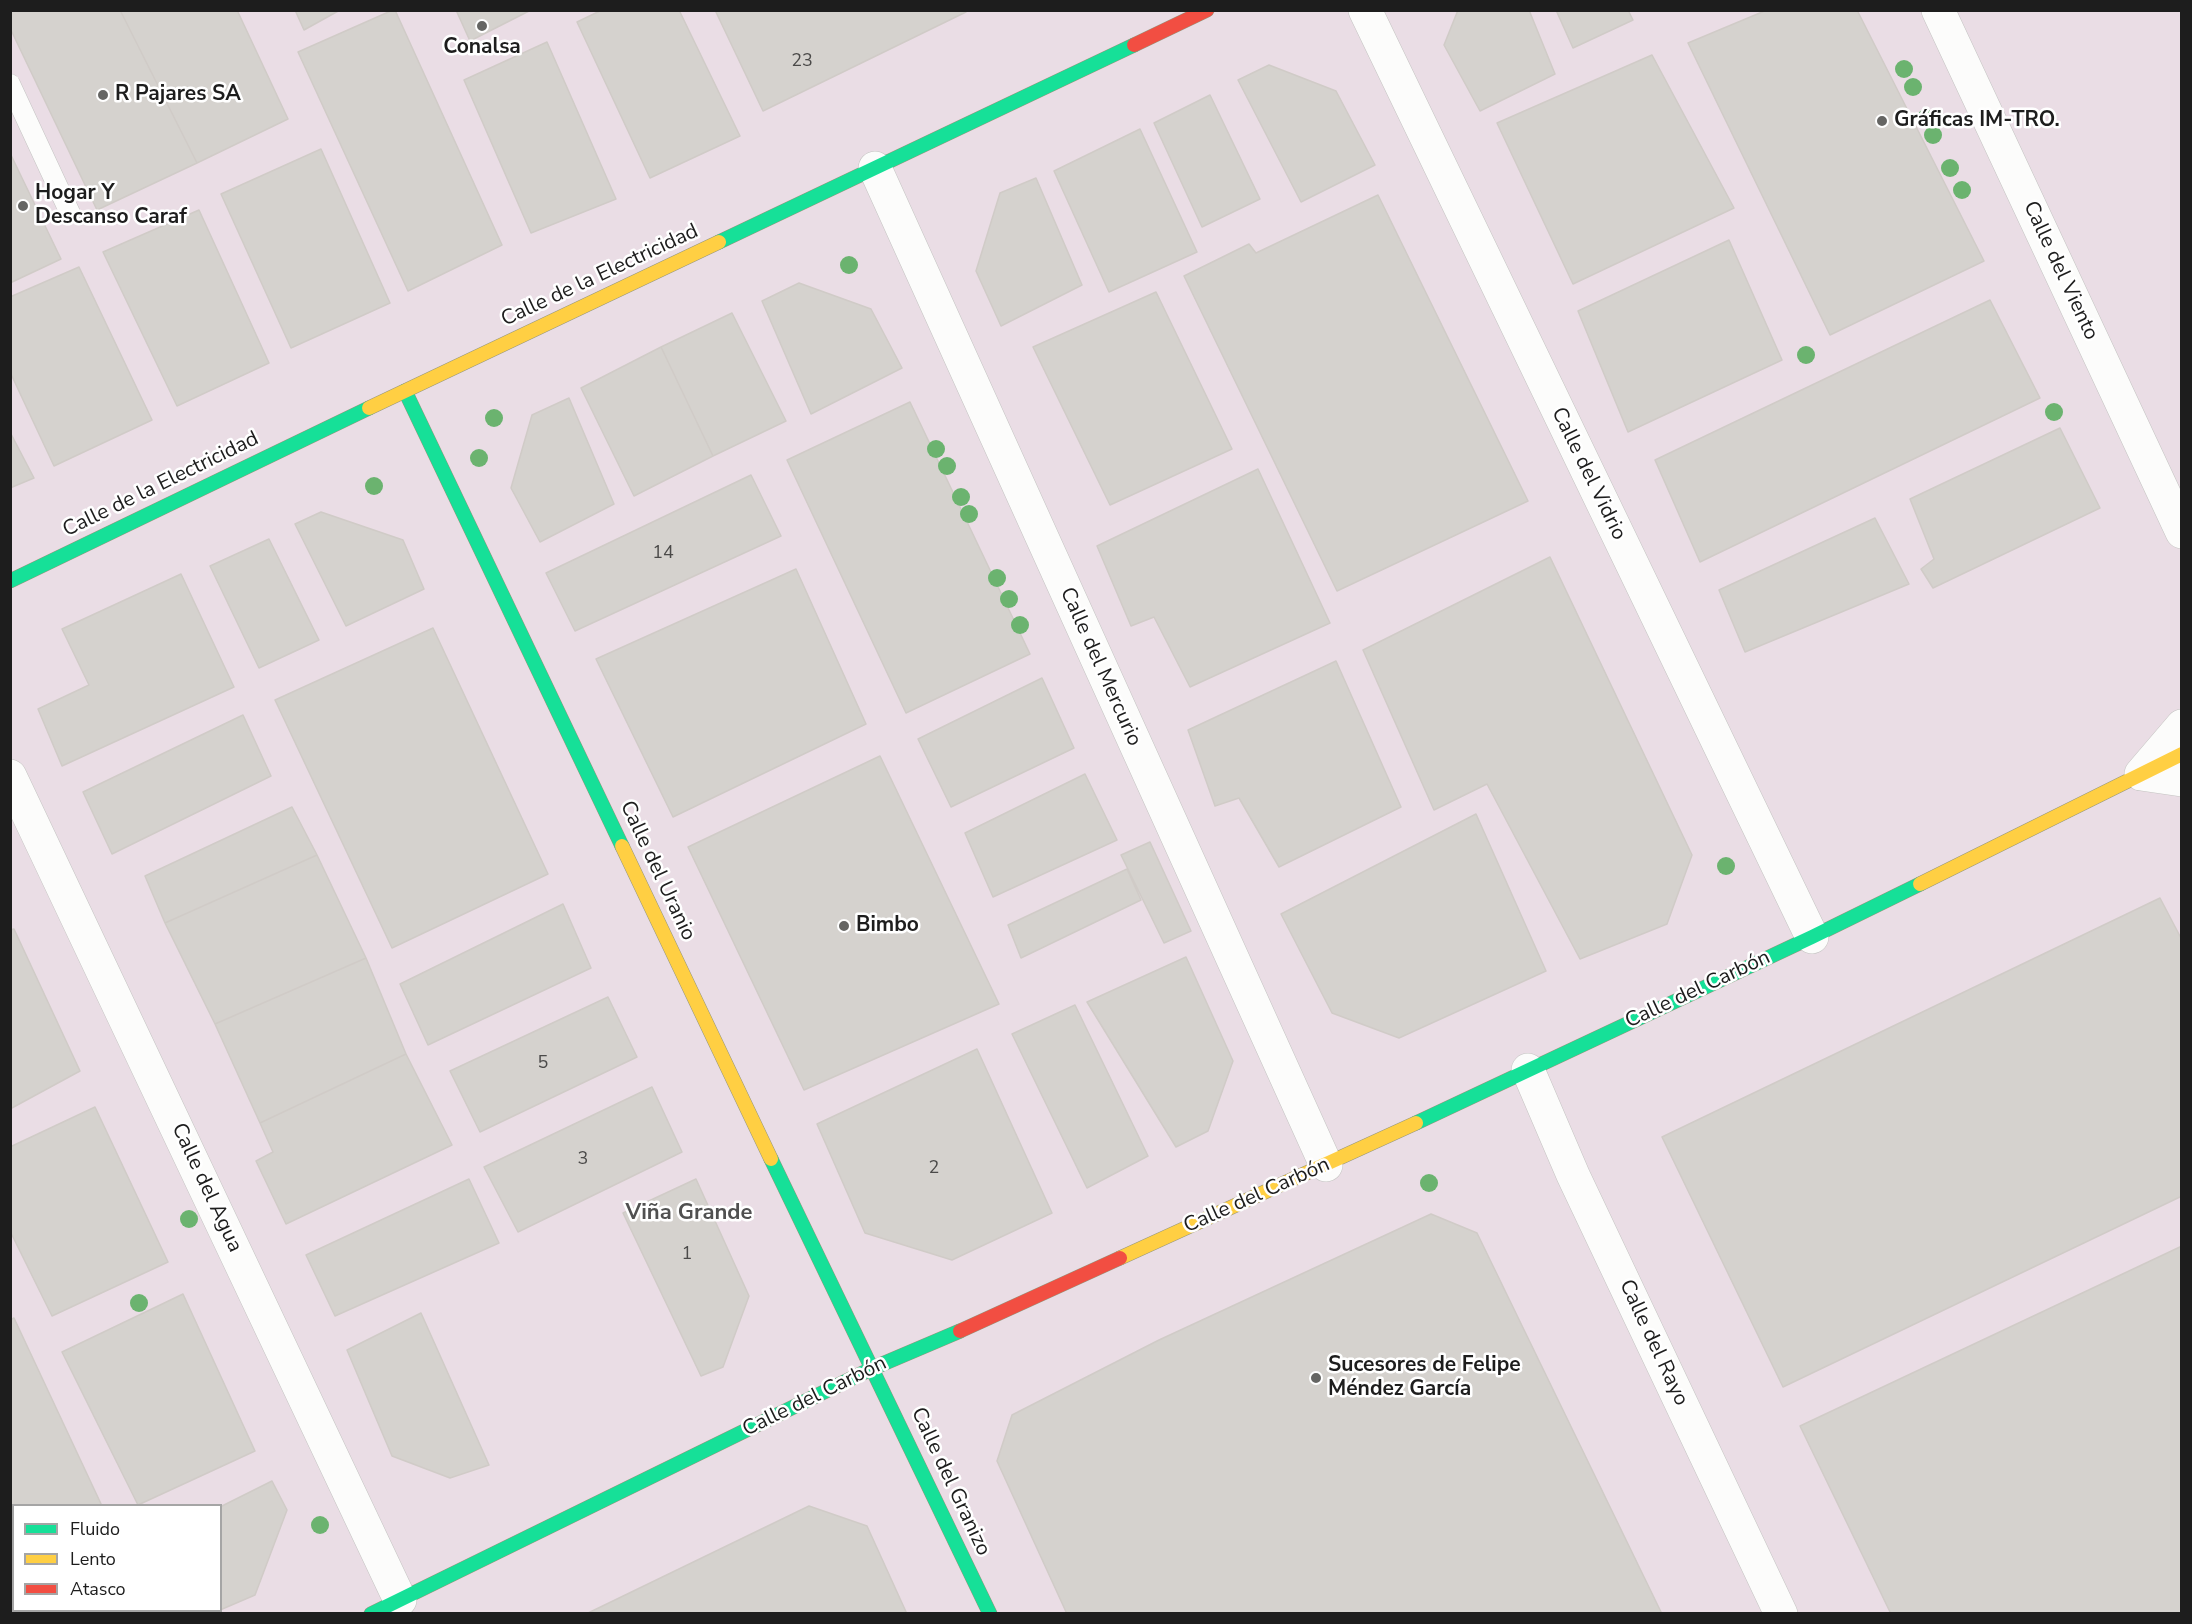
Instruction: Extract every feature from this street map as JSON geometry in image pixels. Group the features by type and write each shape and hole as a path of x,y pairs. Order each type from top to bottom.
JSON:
{"street":[{"name":"Calle de la Electricidad","path":"10,581 1208,10"},
{"name":"Calle del Vidrio","path":"1365,10 1812,936"},
{"name":"Calle del Viento","path":"1938,10 2181,532"},
{"name":"Calle del Mercurio","path":"875,168 1326,1164"},
{"name":"Calle del Uranio","path":"405,391 802,1224 873,1368"},
{"path":"2141,774 2181,726"},
{"name":"Calle del Carbón","path":"371,1614 873,1368 962,1330 1528,1070 1812,936 2181,754"},
{"path":"2141,774 2181,780"},
{"name":"Calle del Agua","path":"10,776 400,1600"},
{"name":"Calle del Rayo","path":"1528,1070 1573,1175 1781,1614"},
{"name":"Calle del Granizo","path":"873,1368 990,1614"}],"lane":[{"path":"10,84 70,213"}],"shaded area":[{"path":"11,11 2181,11 2181,1613 11,1614"}],"building":[{"name":"R Pajares SA","path":"10,10 120,10 197,163 97,210 10,28"},
{"path":"120,10 237,10 288,119 197,163"},
{"path":"295,10 340,10 304,30"},
{"path":"395,10 502,245 408,291 298,52"},
{"name":"Conalsa","path":"456,10 531,10 470,41"},
{"path":"602,10 679,10 740,136 650,178 577,22"},
{"path":"715,10 965,10 966,12 763,111"},
{"path":"1458,10 1529,10 1555,74 1480,111 1444,45"},
{"path":"1556,10 1628,10 1633,20 1573,48"},
{"path":"1767,10 1857,10 1984,261 1830,335 1688,43"},
{"path":"547,42 616,199 531,233 464,80"},
{"path":"1652,55 1734,208 1573,284 1497,123"},
{"path":"1269,65 1336,91 1375,165 1301,202 1238,80"},
{"path":"1210,95 1260,199 1202,227 1154,123"},
{"path":"1140,129 1197,252 1109,292 1054,171"},
{"path":"321,149 390,303 291,348 221,194"},
{"name":"Hogar Y Descanso Caraf","path":"10,153 61,259 10,283"},
{"path":"1036,178 1082,285 1001,326 976,271 1000,193"},
{"path":"1378,195 1528,501 1337,591 1184,276 1249,244 1256,253"},
{"path":"199,210 269,363 177,406 103,252"},
{"path":"1729,240 1782,360 1628,432 1578,311"},
{"path":"79,267 152,420 54,466 10,372 10,297"},
{"path":"799,283 871,309 902,368 811,414 762,301"},
{"path":"1156,292 1232,449 1110,505 1033,347"},
{"path":"1990,300 2040,398 1700,562 1655,460"},
{"path":"732,313 786,421 713,456 661,347"},
{"path":"661,347 713,456 634,496 581,388"},
{"path":"569,398 614,504 540,542 511,488 532,415"},
{"path":"910,402 1030,654 906,713 787,460"},
{"path":"2060,428 2100,508 1933,588 1921,569 1934,559 1910,499"},
{"path":"10,432 34,478 10,488"},
{"path":"1258,469 1330,623 1190,687 1154,617 1131,626 1097,546"},
{"path":"751,475 781,536 575,631 546,573"},
{"path":"321,512 403,540 424,589 346,626 295,524"},
{"path":"1875,518 1909,584 1745,652 1719,590"},
{"path":"269,539 319,640 259,668 210,566"},
{"path":"1550,557 1692,855 1667,924 1580,959 1487,784 1434,810 1363,650"},
{"path":"796,569 866,724 673,817 596,659"},
{"path":"181,574 234,687 62,766 38,709 89,685 62,629"},
{"path":"433,628 548,874 392,948 275,700"},
{"path":"1336,661 1401,807 1279,867 1239,798 1215,806 1188,730"},
{"path":"1042,678 1074,748 951,807 918,739"},
{"path":"243,715 271,776 112,854 83,792"},
{"name":"Bimbo","path":"880,756 999,1004 804,1090 688,847"},
{"path":"1085,774 1117,840 993,897 965,833"},
{"path":"292,807 317,855 165,923 145,876"},
{"path":"1476,814 1546,971 1399,1038 1332,1013 1281,914"},
{"path":"1150,842 1191,931 1164,943 1121,855"},
{"path":"317,855 366,958 215,1024 165,923"},
{"path":"1127,869 1141,900 1021,958 1008,925"},
{"path":"2160,898 2182,940 2182,1196 1783,1387 1662,1137"},
{"path":"563,904 591,968 428,1045 400,984"},
{"path":"14,929 80,1071 10,1109 10,930"},
{"path":"1186,957 1233,1061 1208,1131 1176,1147 1087,1002"},
{"path":"366,958 406,1054 260,1123 215,1024"},
{"path":"608,997 637,1057 480,1132 450,1071"},
{"path":"1075,1005 1148,1156 1087,1188 1012,1034"},
{"path":"977,1049 1052,1213 952,1260 865,1233 817,1124"},
{"path":"406,1054 452,1145 286,1224 256,1161 273,1152 260,1123"},
{"path":"652,1087 682,1152 518,1232 484,1167"},
{"path":"95,1107 168,1262 52,1316 10,1231 10,1147"},
{"path":"469,1179 499,1243 335,1316 306,1255"},
{"path":"696,1179 749,1296 723,1367 701,1376 623,1213"},
{"name":"Sucesores de Felipe Méndez García","path":"1431,1214 1477,1233 1662,1614 1067,1614 997,1461 1012,1415 1159,1340"},
{"path":"2182,1246 2182,1614 1891,1614 1800,1426"},
{"path":"183,1294 255,1451 138,1504 62,1352"},
{"path":"421,1313 489,1465 450,1478 392,1456 347,1350"},
{"path":"14,1318 101,1504 12,1504 12,1555 10,1556 10,1320"},
{"path":"272,1481 287,1510 255,1595 222,1609 222,1506"},
{"path":"809,1506 867,1526 907,1614 586,1614"},
{"path":"53,1612 151,1612 152,1614 54,1614"}],"traffic: fast":[{"path":"719,242 1134,45"},
{"path":"405,391 622,846"},
{"path":"10,581 369,408"},
{"path":"1416,1123 1920,884"},
{"path":"771,1159 990,1614"},
{"path":"371,1614 873,1368 960,1331"}],"traffic: slow":[{"path":"369,408 719,242"},
{"path":"1920,884 2182,754"},
{"path":"622,846 771,1159"},
{"path":"1120,1258 1416,1123"}],"traffic: jam":[{"path":"1134,45 1207,10"},
{"path":"960,1331 1120,1258"}],"place":[{"name":"Conalsa","path":"482,26"},
{"name":"R Pajares SA","path":"103,95"},
{"name":"Gráficas IM-TRO.","path":"1882,121"},
{"name":"Hogar Y Descanso Caraf","path":"23,206"},
{"name":"Bimbo","path":"844,926"},
{"name":"Sucesores de Felipe Méndez García","path":"1316,1378"}],"district":[{"name":"Viña Grande","path":"689,1214"}]}
